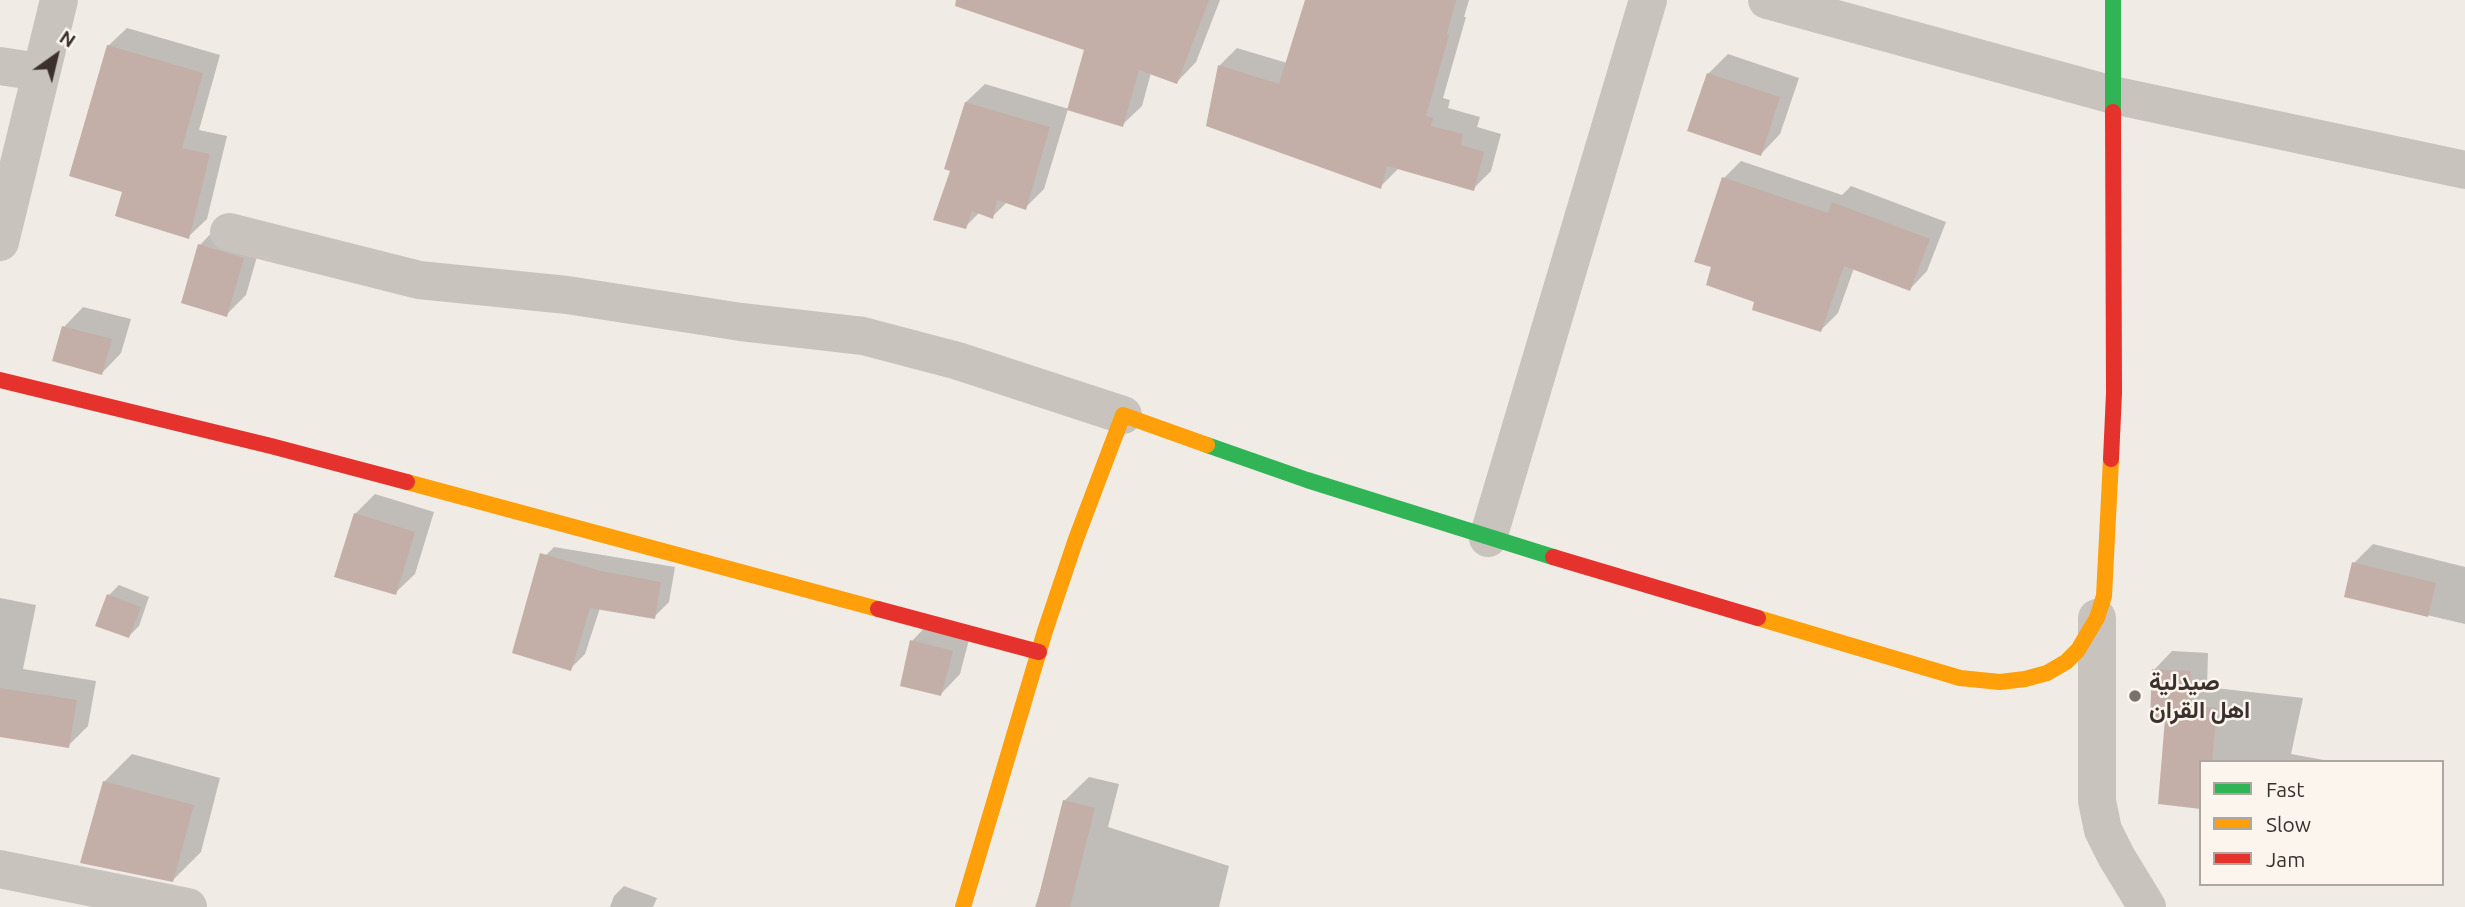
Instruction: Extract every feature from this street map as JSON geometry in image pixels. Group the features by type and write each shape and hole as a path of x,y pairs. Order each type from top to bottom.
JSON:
{"street":[{"path":"0,242 59,0"},
{"path":"1488,538 1648,0"},
{"path":"1768,0 2113,94 2465,170"},
{"path":"229,232 419,280 567,295 863,336 958,361 1123,415 1307,480 1488,538 1960,678 1980,682 2025,679 2047,673 2066,662 2078,650 2097,618 2104,596 2114,393 2113,0"},
{"path":"0,66 40,72"},
{"path":"0,380 271,446 1039,652"},
{"path":"963,907 1039,652 1076,539 1123,415"},
{"path":"2097,618 2097,801 2108,839 2147,907"},
{"path":"0,869 188,907"}],"building":[{"path":"956,0 1209,0 1177,84 1139,70 1123,127 1067,110 1084,50 955,6"},
{"path":"1305,0 1456,0 1426,116 1433,118 1431,126 1463,134 1461,145 1484,152 1474,191 1387,166 1381,189 1206,126 1218,65 1279,84"},
{"path":"107,45 203,73 182,148 210,154 189,239 115,216 122,192 69,176"},
{"path":"1707,73 1780,97 1761,156 1687,131"},
{"path":"965,102 1050,127 1026,210 997,200 993,219 972,211 966,229 933,220 950,171 944,169"},
{"path":"1722,177 1828,213 1832,202 1930,239 1910,291 1844,266 1821,332 1752,310 1754,302 1706,285 1711,267 1694,262"},
{"path":"198,244 244,258 227,317 181,303"},
{"path":"62,326 112,339 102,375 52,361"},
{"path":"354,513 415,532 396,595 334,577"},
{"path":"540,553 601,571 661,582 655,619 590,608 571,671 512,653"},
{"path":"2352,562 2436,583 2428,617 2344,597"},
{"path":"107,594 141,607 129,638 95,626"},
{"path":"910,640 953,651 941,696 900,686"},
{"path":"2152,669 2191,671 2190,705 2217,708 2212,760 2199,760 2199,809 2158,804 2165,719 2150,718"},
{"path":"0,688 77,700 69,748 0,737"},
{"path":"103,781 194,805 173,882 80,863"},
{"path":"1063,800 1095,808 1070,907 1036,907"}],"traffic: fast":[{"path":"2113,0 2113,112"},
{"path":"1207,445 1307,480 1553,557"}],"traffic: slow":[{"path":"963,907 1045,631 1123,415 1207,445"},
{"path":"1758,618 1960,678 2000,682 2047,673 2066,662 2078,650 2097,618 2104,596 2111,459"},
{"path":"407,482 878,609"}],"traffic: jam":[{"path":"2111,459 2114,393 2113,112"},
{"path":"0,380 407,482"},
{"path":"1553,557 1758,618"},
{"path":"878,609 1039,652"}],"place":[{"name":"صيدلية اهل القران","path":"2135,696"}]}
